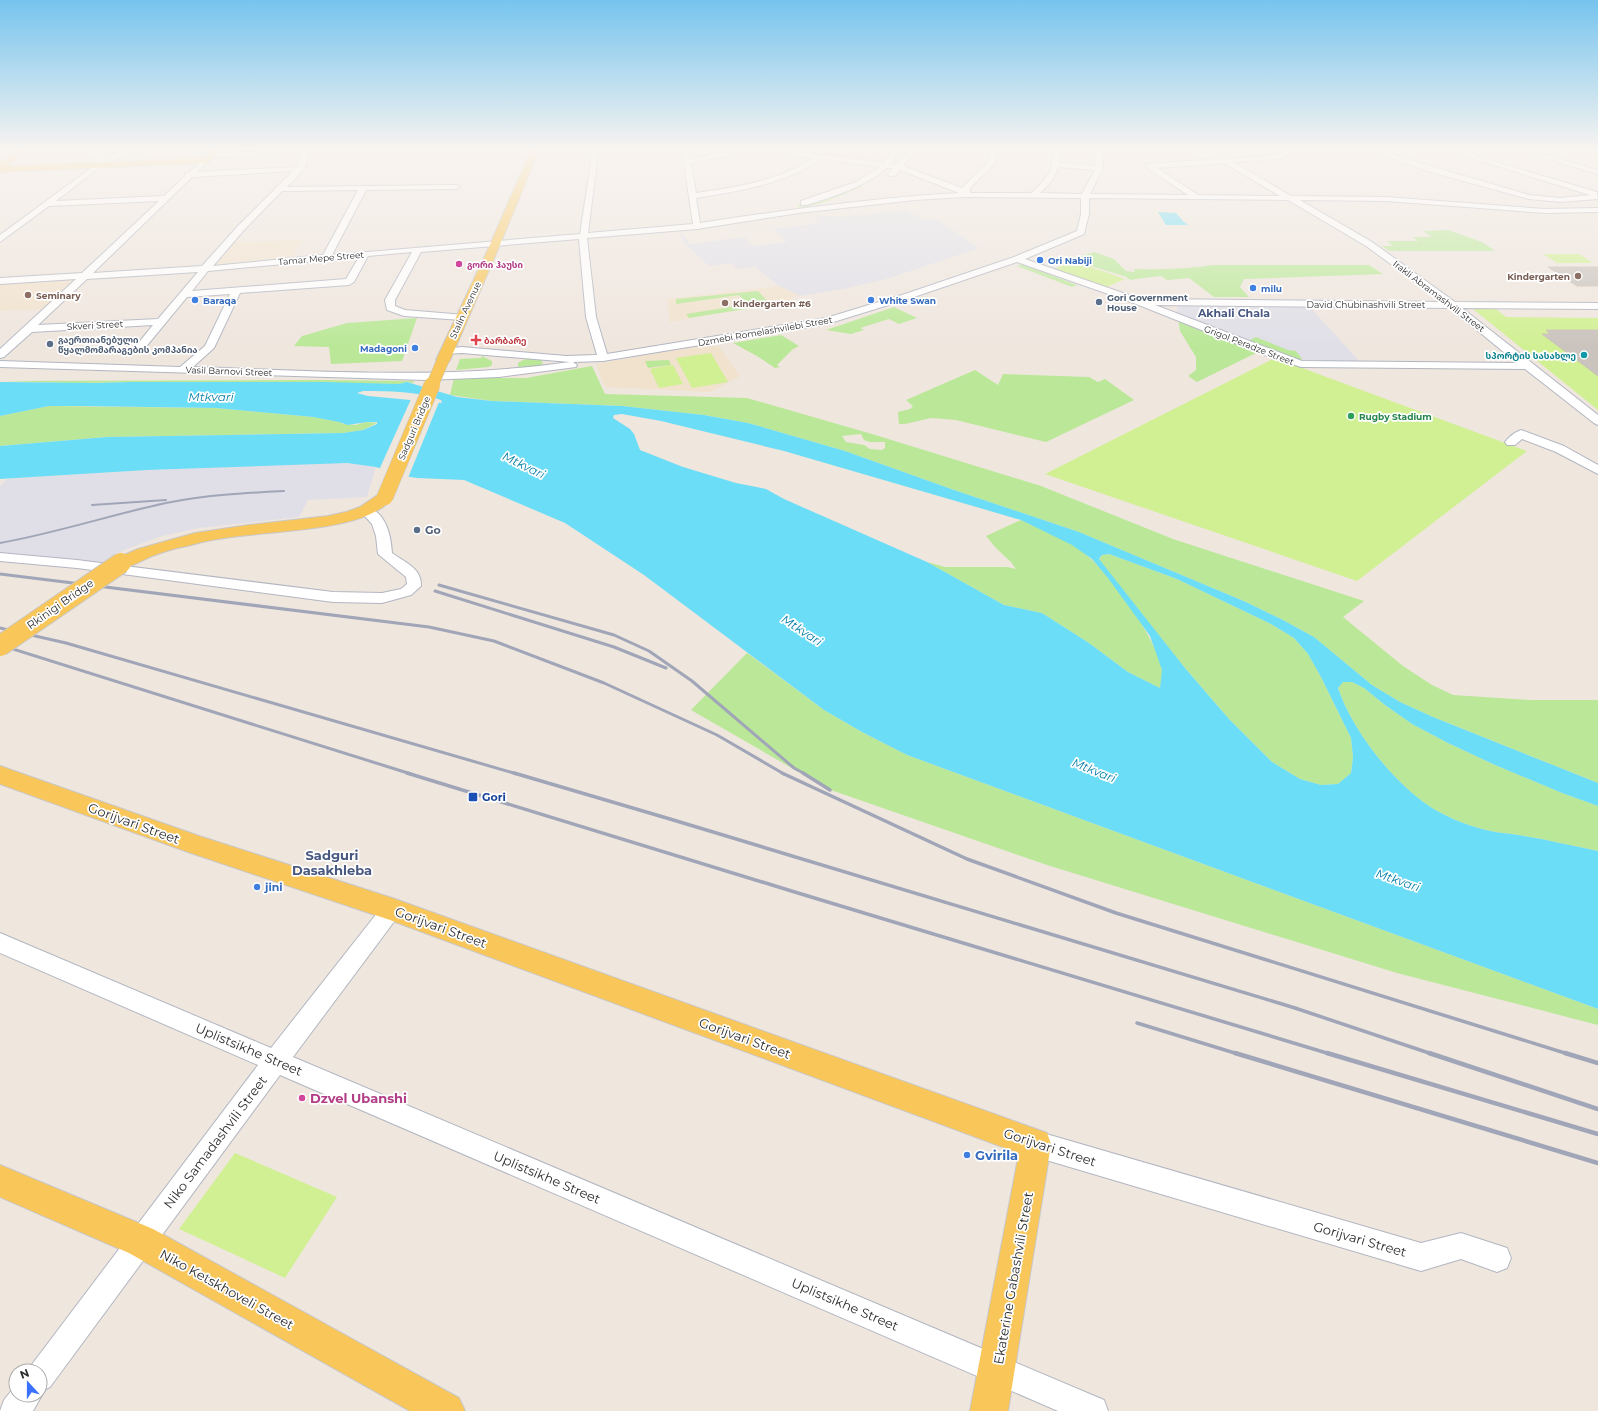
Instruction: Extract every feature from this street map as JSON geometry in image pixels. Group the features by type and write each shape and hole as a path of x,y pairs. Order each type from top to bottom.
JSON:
{"main road":[{"name":"Stalin Avenue","path":"445,355 508,216"},
{"name":"Sadguri Bridge","path":"367,511 385,497 445,355"},
{"name":"Rkinigi Bridge","path":"0,646 120,563 159,547 199,537 328,521 367,511"},
{"name":"Gorijvari Street","path":"0,775 197,845 392,909 1036,1144"},
{"name":"Ekaterine Gabashvili Street","path":"989,1411 1036,1144"},
{"name":"Niko Ketskhoveli Street","path":"0,1181 141,1241 446,1411"}],"street":[{"path":"0,239 31,216"},
{"path":"0,355 29,329 146,216"},
{"path":"141,346 205,269 241,228 254,216"},
{"path":"326,258 349,216"},
{"path":"586,216 583,236 590,310 602,358"},
{"path":"695,216 697,227"},
{"name":"Tamar Mepe Street","path":"0,281 205,269 418,249 697,227 765,216"},
{"name":"Dzmebi Romelashvilebi Street","path":"445,355 486,352 566,359 602,358 831,320 1016,259 1081,232 1083,216"},
{"name":"Irakli Abramashvili Street","path":"1320,216 1369,244 1452,304 1598,421"},
{"path":"185,294 349,282 376,244"},
{"path":"418,249 390,300 390,308 404,313 462,317"},
{"name":"Grigol Peradze Street","path":"1016,259 1134,300 1158,306 1301,364 1528,366"},
{"path":"183,370 209,348 236,291"},
{"name":"David Chubinashvili Street","path":"1158,306 1452,304 1598,306"},
{"name":"Skveri Street","path":"29,329 161,322"},
{"path":"486,352 509,364 517,372 532,372 548,365 547,360 537,357"},
{"name":"Vasil Barnovi Street","path":"458,375 489,370 523,358 537,357"},
{"name":"Vasil Barnovi Street","path":"0,364 348,376 480,376 532,372 596,361 602,358"},
{"path":"1511,442 1521,434 1560,449 1598,470"},
{"path":"0,557 77,564 333,597 382,598 406,592 414,586 415,580 413,574 396,564 385,554 384,539 374,516 367,511"},
{"name":"Niko Samadashvili Street","path":"48,1366 276,1061 392,909"},
{"name":"Uplistsikhe Street","path":"0,943 1093,1411"},
{"name":"Gorijvari Street","path":"1036,1144 1421,1257 1461,1246 1497,1258"}],"shaded area":[{"path":"818,216 916,216 923,220 936,219 979,248 890,278 848,288 800,296 779,286 755,267 737,269 732,263 709,266 684,243 680,233 682,233 689,243 693,244 744,237 754,246 787,242 774,229 820,223 814,218"},
{"path":"305,240 298,246 293,257 216,264 235,242"},
{"name":"Seminary","path":"72,278 73,280 43,309 0,311 0,282"},
{"name":"Kindergarten #6","path":"779,286 800,296 791,297 794,300 670,322 667,299"},
{"path":"1178,306 1309,306 1360,362 1304,360 1176,314"},
{"path":"706,344 719,347 740,376 710,392 605,387 596,364"},
{"path":"308,463 347,463 376,467 367,497 308,500 299,517 199,528 162,536 124,550 102,564 0,555 0,486 7,479 147,470"}],"green space":[{"path":"1448,230 1482,242 1495,251 1390,251 1381,246 1393,246 1387,241 1418,241 1413,237 1432,237 1423,231"},
{"path":"1094,252 1114,259 1126,271 1135,272 1134,269 1174,269 1213,265 1369,265 1383,274 1244,279 1240,287 1249,297 1214,297 1189,278 1167,280 1161,276 1131,280 1126,278 1127,277 1075,261 1081,258 1079,257"},
{"path":"1543,254 1579,254 1593,263 1557,263"},
{"path":"1074,261 1125,279 1104,288 1054,269"},
{"path":"1022,264 1077,285 1072,287 1017,266"},
{"path":"758,291 771,305 689,318 686,314 748,304 739,295 676,304 676,299"},
{"path":"894,307 917,318 899,324 889,319 860,328 864,330 851,334 826,330"},
{"path":"1473,309 1496,309 1506,317 1598,318 1598,410"},
{"path":"417,318 402,361 331,364 329,347 294,346 302,336 347,323"},
{"path":"1178,318 1252,348 1256,353 1197,382 1188,376 1196,370 1196,357 1180,331"},
{"path":"781,335 799,346 793,349 777,365 780,367 775,368 733,343"},
{"path":"1256,337 1288,350 1296,351 1302,359 1300,360 1246,342"},
{"path":"711,353 728,382 692,388 676,358"},
{"path":"482,356 492,361 492,365 489,367 456,370 460,359 481,358"},
{"path":"531,358 541,360 543,363 539,367 518,367 518,363"},
{"path":"1275,358 1527,451 1357,581 1045,474"},
{"path":"669,360 671,365 648,368 645,361"},
{"path":"673,365 683,384 659,388 650,369"},
{"path":"592,366 605,394 747,398 872,434 1041,486 1173,539 1364,601 1343,617 1403,666 1432,685 1453,695 1530,700 1598,700 1598,783 1433,717 1400,702 1372,685 1314,637 1246,602 1079,532 845,451 748,423 704,415 622,406 492,401 450,395 454,378 526,378","holes":["861,434 864,440 870,442 885,442 885,448 882,450 870,449 864,445 846,442 842,436"]},
{"path":"975,370 998,385 1003,374 1089,377 1098,382 1105,379 1134,400 1046,442 956,420 931,418 899,424 898,412 910,409 913,406 906,400"},
{"path":"0,381 414,381 413,383 407,382 399,384 168,382 70,383"},
{"path":"49,406 216,408 313,417 344,424 355,425 367,422 377,423 363,430 343,433 107,437 0,446 0,416"},
{"path":"1021,520 1076,547 1092,560 1112,582 1144,628 1159,658 1162,670 1160,688 1128,672 1089,643 1042,613 1004,605 927,562 945,567 1007,567 1016,569 986,536"},
{"path":"1109,554 1177,579 1271,624 1294,638 1308,654 1351,738 1353,757 1351,773 1338,784 1321,785 1300,779 1272,762 1229,719 1185,668 1099,560 1102,555"},
{"path":"747,653 824,710 862,732 907,755 1598,1009 1598,1025 1397,973 1047,865 828,789 691,710"},
{"path":"1343,682 1352,682 1364,688 1412,724 1448,743 1495,765 1562,793 1598,806 1598,851 1468,825 1429,806 1401,783 1363,737 1344,704 1338,688"},
{"path":"235,1153 337,1197 285,1278 179,1229"}],"water":[{"path":"1160,216 1178,216 1188,225 1166,225"},
{"name":"Mtkvari","path":"0,382 324,382 399,384 407,382 457,397 492,401 622,406 704,415 748,423 845,451 1079,532 1246,602 1283,620 1314,637 1372,685 1400,702 1433,717 1598,783 1598,806 1562,793 1495,765 1448,743 1412,724 1364,688 1352,682 1343,682 1338,688 1353,721 1375,753 1401,783 1429,806 1468,825 1598,851 1598,1009 907,755 862,732 824,710 644,575 565,523 464,480 417,478 404,476 376,467 347,463 147,470 0,479 0,446 107,437 343,433 363,430 377,424 377,422 348,425 313,417 216,408 49,406 0,416","holes":["363,391 393,391 412,393 432,397 441,400 442,403 368,396 357,393","622,414 661,421 784,451 1021,520 1072,545 1092,559 1108,578 1150,636 1162,670 1160,688 1128,672 1089,643 1042,613 1004,605 927,562 784,499 766,489 736,483 683,467 640,450 634,434 630,429 613,418 614,415","1109,554 1177,579 1271,624 1294,638 1308,654 1351,738 1353,757 1351,773 1338,784 1321,785 1300,779 1272,762 1229,719 1185,668 1099,559 1102,555"]}],"pier":[{"path":"412,397 439,402 408,478 379,470"}],"building":[{"name":"Kindergarten","path":"1548,267 1598,267 1598,286 1577,286"},
{"name":"სპორტის სასახლე","path":"1546,330 1598,330 1598,376 1542,334 1550,334"}],"railway":[{"path":"0,543 181,500 284,491"},
{"path":"92,505 166,500"},
{"path":"0,574 429,627 494,641 604,683 717,735 783,774"},
{"path":"439,585 614,635 649,651 692,681 794,768 805,774"},
{"path":"435,591 614,647 666,668"},
{"path":"0,628 66,643 517,774"},
{"path":"0,645 411,774"},
{"path":"407,773 1330,1054"},
{"path":"514,773 1295,1008 1431,1054"},
{"path":"803,773 830,790"},
{"path":"783,774 967,859 1116,913 1568,1054"},
{"path":"1137,1023 1238,1054"},
{"path":"1235,1053 1598,1163"},
{"path":"1327,1053 1598,1134"},
{"path":"1565,1053 1598,1063"},
{"path":"1431,1054 1598,1109"}],"place":[{"name":"Ori Nabiji","path":"1040,260"},
{"name":"გორი ჰაუსი","path":"459,264"},
{"name":"Kindergarten","path":"1578,276"},
{"name":"milu","path":"1253,288"},
{"name":"Seminary","path":"28,295"},
{"name":"Baraqa","path":"195,300"},
{"name":"White Swan","path":"871,300"},
{"name":"Gori Government House","path":"1099,302"},
{"name":"Kindergarten #6","path":"725,303"},
{"name":"ბარბარე","path":"476,340"},
{"name":"გაერთიანებული წყალმომარაგების კომპანია","path":"50,344"},
{"name":"Madagoni","path":"415,348"},
{"name":"სპორტის სასახლე","path":"1584,355"},
{"name":"Rugby Stadium","path":"1351,416"},
{"name":"Go","path":"417,530"},
{"name":"Gori","path":"473,797"},
{"name":"jini","path":"257,887"},
{"name":"Dzvel Ubanshi","path":"302,1098"},
{"name":"Gvirila","path":"967,1155"}],"district":[{"name":"Akhali Chala","path":"1234,313"},
{"name":"Sadguri Dasakhleba","path":"332,862"}]}
